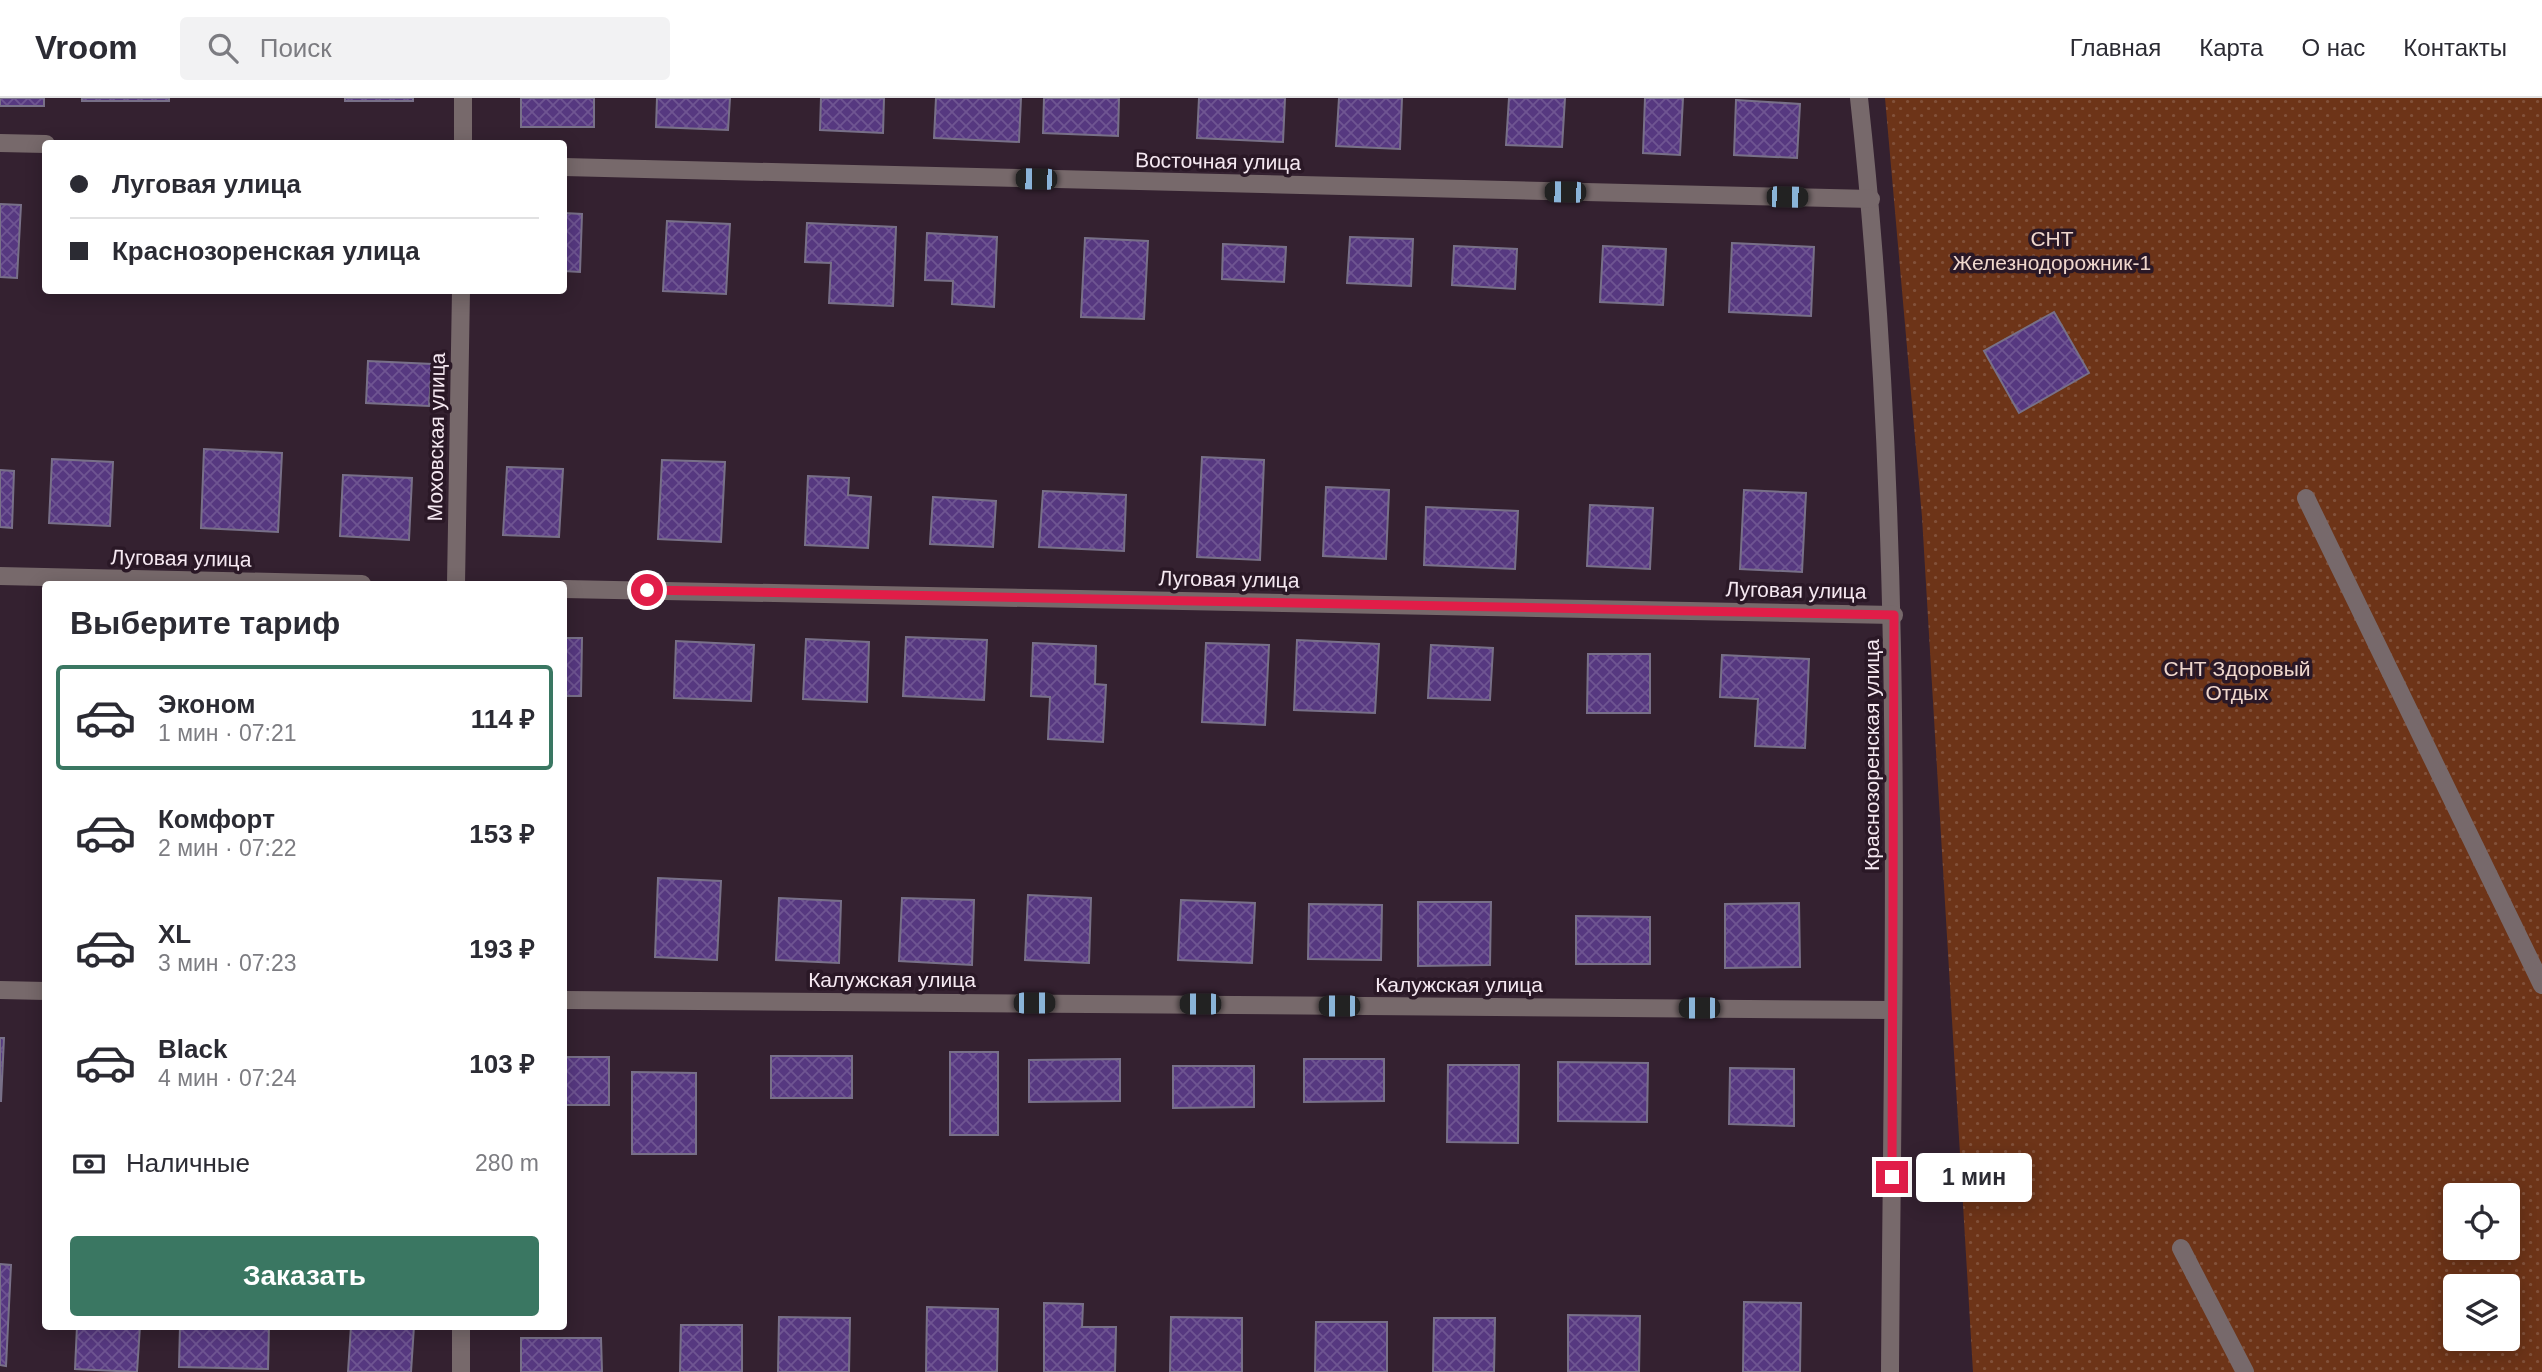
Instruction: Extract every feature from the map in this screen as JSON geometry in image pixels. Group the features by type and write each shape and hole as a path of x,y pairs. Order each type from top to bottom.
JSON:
{"street":[{"path":"463,98 463,140"},
{"name":"Краснозоренская улица","path":"1859,98 1871,199 1894,615 1890,1372"},
{"path":"0,143 42,144"},
{"name":"Восточная улица","path":"567,167 1871,199"},
{"name":"Моховская улица","path":"456,581 461,294"},
{"path":"2306,498 2542,985"},
{"name":"Луговая улица","path":"0,576 226,581"},
{"name":"Луговая улица","path":"567,589 1894,615"},
{"path":"0,990 42,991"},
{"name":"Калужская улица","path":"567,1000 1893,1010"},
{"path":"2181,1248 2245,1372"},
{"path":"461,1330 461,1372"}],"green space":[{"name":"СНТ Здоровый Отдых","path":"1885,98 2542,98 2542,1372 1973,1372 1922,517"}],"building":[{"path":"0,98 44,98 44,106 0,106"},
{"path":"82,98 169,98 169,101 82,101"},
{"path":"345,98 413,98 413,101 345,101"},
{"path":"521,98 594,98 594,127 521,127"},
{"path":"657,98 730,98 728,130 656,127"},
{"path":"821,98 884,98 883,133 820,130"},
{"path":"936,98 1021,98 1019,142 934,138"},
{"path":"1044,98 1119,98 1118,136 1043,133"},
{"path":"1199,98 1285,98 1283,142 1197,138"},
{"path":"1339,98 1402,98 1400,149 1336,146"},
{"path":"1509,98 1565,98 1562,147 1506,145"},
{"path":"1645,98 1683,98 1680,155 1643,153"},
{"path":"1736,100 1800,104 1797,158 1734,155"},
{"path":"0,204 21,205 17,278 0,277"},
{"path":"567,213 582,214 580,272 567,271"},
{"path":"667,221 730,224 726,294 663,291"},
{"path":"807,223 896,227 893,306 829,303 831,263 805,262"},
{"path":"927,233 997,237 994,307 952,304 953,281 925,280"},
{"path":"1350,237 1413,239 1411,286 1347,283"},
{"path":"1085,238 1148,241 1144,319 1081,317"},
{"path":"1732,243 1814,247 1811,316 1729,312"},
{"path":"1223,244 1286,247 1284,282 1222,279"},
{"path":"1454,246 1517,249 1515,289 1452,285"},
{"path":"1603,246 1666,249 1663,305 1600,302"},
{"path":"2054,312 2089,373 2019,413 1984,351"},
{"path":"368,361 432,364 429,406 366,403"},
{"path":"204,449 282,453 278,532 201,528"},
{"path":"1202,457 1264,460 1260,560 1197,557"},
{"path":"52,459 113,462 110,526 49,523"},
{"path":"662,460 725,462 721,542 658,539"},
{"path":"507,467 563,469 559,537 503,535"},
{"path":"0,470 14,471 12,528 0,527"},
{"path":"343,475 412,478 409,540 340,536"},
{"path":"808,476 849,478 848,495 871,497 868,548 805,545"},
{"path":"1326,487 1389,490 1386,559 1323,556"},
{"path":"1744,490 1806,493 1802,572 1740,569"},
{"path":"1043,491 1126,495 1124,551 1039,547"},
{"path":"933,497 996,501 993,547 930,544"},
{"path":"1590,505 1653,508 1650,569 1587,566"},
{"path":"1426,507 1518,511 1515,569 1424,565"},
{"path":"906,637 987,640 984,700 903,696"},
{"path":"567,638 582,638 581,696 567,696"},
{"path":"806,639 869,642 867,702 803,699"},
{"path":"1297,640 1379,644 1375,713 1294,710"},
{"path":"676,641 754,645 751,701 674,698"},
{"path":"1033,643 1096,646 1095,684 1106,685 1103,742 1048,739 1050,697 1031,696"},
{"path":"1206,643 1269,645 1265,725 1202,722"},
{"path":"1431,645 1493,648 1490,700 1428,698"},
{"path":"1588,654 1650,654 1650,713 1587,713"},
{"path":"1722,655 1809,659 1805,748 1755,746 1758,699 1720,697"},
{"path":"658,878 721,881 717,960 655,957"},
{"path":"1028,895 1091,898 1089,963 1025,960"},
{"path":"779,898 841,901 839,963 776,960"},
{"path":"902,898 974,900 972,965 899,961"},
{"path":"1181,900 1255,903 1252,963 1178,960"},
{"path":"1418,902 1491,902 1490,965 1418,966"},
{"path":"1799,903 1800,967 1725,968 1725,904"},
{"path":"1309,904 1382,905 1381,960 1308,959"},
{"path":"1576,916 1650,917 1650,964 1576,964"},
{"path":"0,1038 4,1038 1,1101 0,1101"},
{"path":"950,1052 998,1052 998,1135 950,1135"},
{"path":"771,1056 852,1056 852,1098 771,1098"},
{"path":"567,1057 609,1057 609,1105 567,1105"},
{"path":"1120,1059 1120,1101 1029,1102 1029,1060"},
{"path":"1304,1059 1384,1059 1384,1101 1304,1102"},
{"path":"1558,1062 1648,1063 1647,1122 1558,1121"},
{"path":"1448,1065 1519,1065 1518,1143 1447,1142"},
{"path":"1173,1066 1254,1066 1254,1107 1173,1108"},
{"path":"1730,1068 1794,1069 1794,1126 1729,1124"},
{"path":"632,1072 696,1073 696,1154 632,1154"},
{"path":"0,1264 11,1265 6,1366 0,1365"},
{"path":"1744,1302 1801,1303 1800,1372 1743,1372"},
{"path":"1044,1303 1083,1304 1082,1327 1116,1327 1115,1372 1044,1372"},
{"path":"927,1307 998,1309 997,1372 926,1372"},
{"path":"1568,1315 1640,1316 1639,1372 1568,1372"},
{"path":"779,1317 850,1318 849,1372 778,1372"},
{"path":"1171,1317 1242,1318 1242,1372 1170,1372"},
{"path":"1434,1318 1495,1318 1494,1372 1433,1372"},
{"path":"1316,1322 1387,1322 1387,1372 1315,1372"},
{"path":"681,1325 742,1325 742,1372 680,1372"},
{"path":"77,1330 140,1330 137,1372 75,1369"},
{"path":"180,1330 269,1330 268,1369 179,1367"},
{"path":"351,1330 414,1330 411,1372 348,1372"},
{"path":"521,1338 601,1338 602,1372 521,1372"}],"route":[{"path":"647,590 1894,615 1892,1177"}],"park label":[{"name":"СНТ Железнодорожник-1","path":"2052,250"}]}
